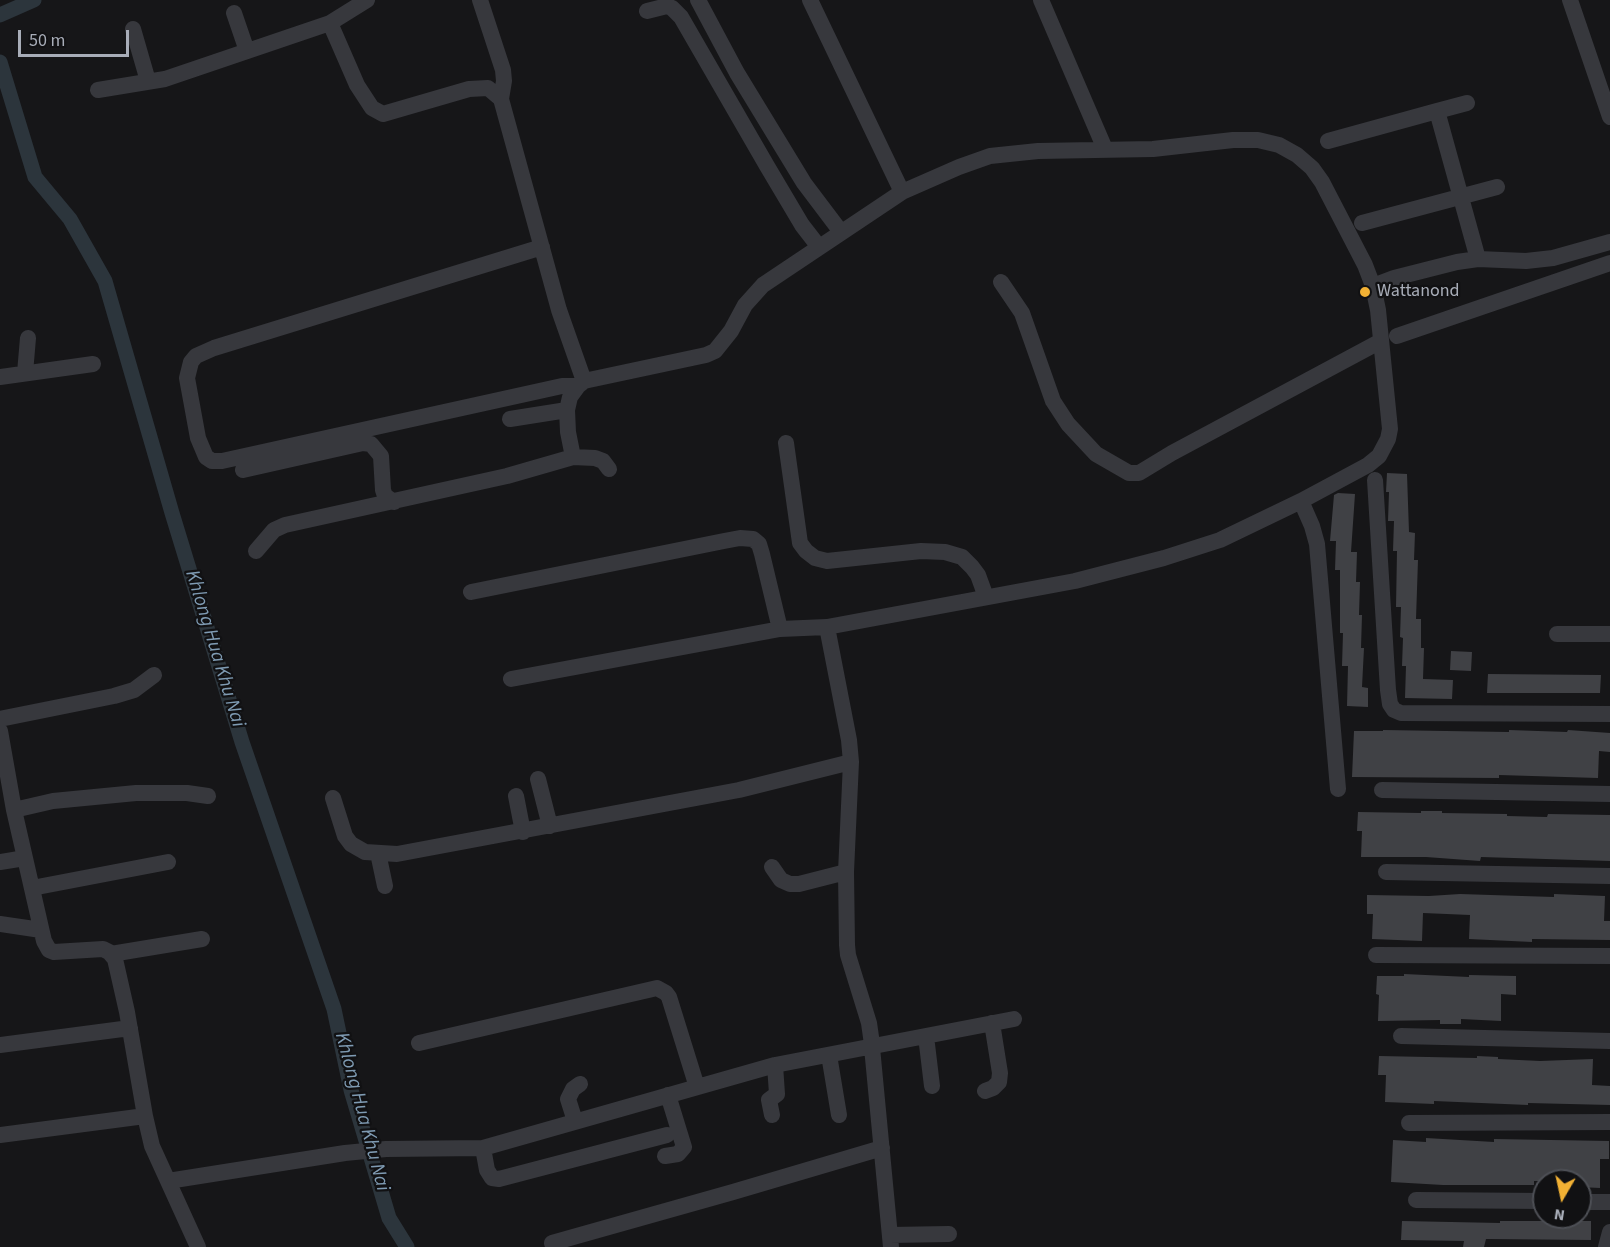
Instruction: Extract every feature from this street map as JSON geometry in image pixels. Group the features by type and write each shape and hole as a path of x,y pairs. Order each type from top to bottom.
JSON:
{"street":[{"path":"98,90 175,76 330,23 367,0"},
{"path":"480,0 503,70 501,99 558,310 581,383"},
{"path":"698,0 737,73 804,183 841,232"},
{"path":"810,0 902,192"},
{"path":"1041,0 1105,149"},
{"path":"1570,0 1610,117"},
{"path":"647,11 667,6 681,17 761,157 802,225 819,247"},
{"path":"234,13 247,51"},
{"path":"330,23 357,85 372,108 383,114 480,87 488,88 501,99"},
{"path":"133,29 148,81"},
{"path":"1328,141 1467,103"},
{"path":"1437,111 1478,260"},
{"path":"510,679 780,629 827,627 1075,581 1164,558 1220,540 1301,501 1368,465 1379,456 1385,447 1390,429 1374,286 1317,175 1297,154 1279,145 1258,140 1233,140 1153,148 1038,151 990,156 902,192 819,247 752,294 726,338 716,351 706,355 222,461 206,457 198,438 187,378 191,362 196,356 214,348 542,247"},
{"path":"1362,224 1497,187"},
{"path":"1374,286 1405,275 1457,262 1526,261 1553,258 1610,242"},
{"path":"1397,336 1505,301 1610,263"},
{"path":"1001,282 1022,313 1053,401 1068,423 1096,454 1129,473 1139,473 1381,341"},
{"path":"25,373 28,338"},
{"path":"0,377 93,364"},
{"path":"573,457 567,410 570,397 581,383"},
{"path":"510,419 567,410"},
{"path":"243,470 363,443 370,444 381,456 382,490 385,496 394,502"},
{"path":"786,443 800,543 815,558 827,561 921,551 945,552 962,557 972,567 978,575 986,597"},
{"path":"256,550 274,530 285,525 507,476 573,457 595,458 603,461 609,469"},
{"path":"1375,480 1388,690 1390,704 1394,710 1401,713 1610,714"},
{"path":"1301,501 1317,544 1338,789"},
{"path":"471,592 724,541 753,538 759,544 762,554 780,629"},
{"path":"827,627 849,740 851,762 846,872 848,955 869,1023 891,1241 949,1234"},
{"path":"1557,634 1610,634"},
{"path":"0,719 114,696 134,690 154,675"},
{"path":"0,731 14,810 41,930 49,950 54,952 103,949 115,959 152,1146 198,1247"},
{"path":"333,798 345,836 351,844 364,852 397,854 739,790 851,762"},
{"path":"538,779 550,826"},
{"path":"1382,790 1610,794"},
{"path":"14,810 53,801 136,793 187,793 208,796"},
{"path":"516,796 523,832"},
{"path":"378,853 385,886"},
{"path":"0,862 25,858"},
{"path":"32,888 168,862"},
{"path":"772,867 781,880 790,884 799,884 846,872"},
{"path":"1386,872 1610,876"},
{"path":"0,924 41,930"},
{"path":"111,954 202,939"},
{"path":"1376,955 1610,956"},
{"path":"419,1043 657,988 669,997 697,1087"},
{"path":"168,1181 345,1153 386,1149 483,1148 775,1065 1014,1019"},
{"path":"985,1091 993,1088 999,1082 1000,1073 992,1023"},
{"path":"0,1045 130,1028"},
{"path":"926,1036 932,1086"},
{"path":"1401,1036 1610,1041"},
{"path":"829,1055 839,1115"},
{"path":"772,1115 769,1100 777,1094 775,1065"},
{"path":"575,1121 568,1099 573,1089 580,1084"},
{"path":"665,1156 678,1154 684,1147 668,1095"},
{"path":"0,1135 145,1116"},
{"path":"1409,1123 1610,1122"},
{"path":"483,1148 487,1170 492,1178 499,1179 667,1135"},
{"path":"552,1243 882,1148"},
{"path":"1416,1200 1532,1202"},
{"path":"1592,1202 1610,1202"},
{"path":"1606,1247 1610,1233"}],"building":[{"path":"1387,473 1407,474 1409,532 1415,533 1414,560 1418,560 1416,619 1421,619 1421,648 1424,648 1423,679 1453,680 1452,699 1405,698 1406,666 1402,666 1401,607 1396,607 1397,551 1393,551 1394,521 1388,521"},
{"path":"1338,493 1355,494 1351,552 1357,552 1356,582 1360,582 1361,648 1364,648 1362,687 1368,688 1368,707 1347,706 1348,666 1342,666 1343,633 1340,633 1340,570 1335,570 1336,541 1330,541 1334,495"},
{"path":"1451,651 1472,652 1471,671 1450,670"},
{"path":"1488,674 1601,675 1600,693 1487,693"},
{"path":"1568,730 1610,733 1610,752 1599,751 1598,778 1499,775 1499,778 1352,777 1354,731 1567,732"},
{"path":"1421,811 1547,817 1548,814 1610,815 1610,861 1481,857 1480,861 1426,857 1361,857 1362,831 1357,831 1358,812 1421,813"},
{"path":"1367,895 1605,896 1604,921 1610,921 1610,940 1532,939 1532,942 1469,939 1470,915 1423,913 1422,941 1372,939 1373,914 1367,914"},
{"path":"1404,974 1469,977 1469,975 1516,976 1516,995 1501,994 1501,1021 1461,1019 1461,1024 1440,1024 1440,1020 1378,1021 1377,976 1404,976"},
{"path":"1379,1056 1477,1058 1477,1056 1540,1061 1593,1059 1592,1085 1610,1086 1610,1105 1385,1102 1386,1075 1378,1075"},
{"path":"1426,1138 1494,1142 1494,1139 1609,1141 1609,1159 1600,1159 1600,1188 1592,1188 1592,1169 1532,1169 1532,1185 1443,1185 1391,1182 1393,1140 1426,1142"},
{"path":"1402,1221 1500,1223 1500,1221 1532,1221 1532,1229 1591,1229 1591,1240 1486,1239 1484,1247 1463,1247 1464,1241 1401,1240"}],"waterway":[{"path":"0,15 34,0"},
{"name":"Khlong Hua Khu Nai","path":"0,62 35,177 70,219 105,281 172,513 242,742 334,1009 351,1090 389,1218 407,1247"}],"place":[{"name":"Wattanond","path":"1365,292"}]}
